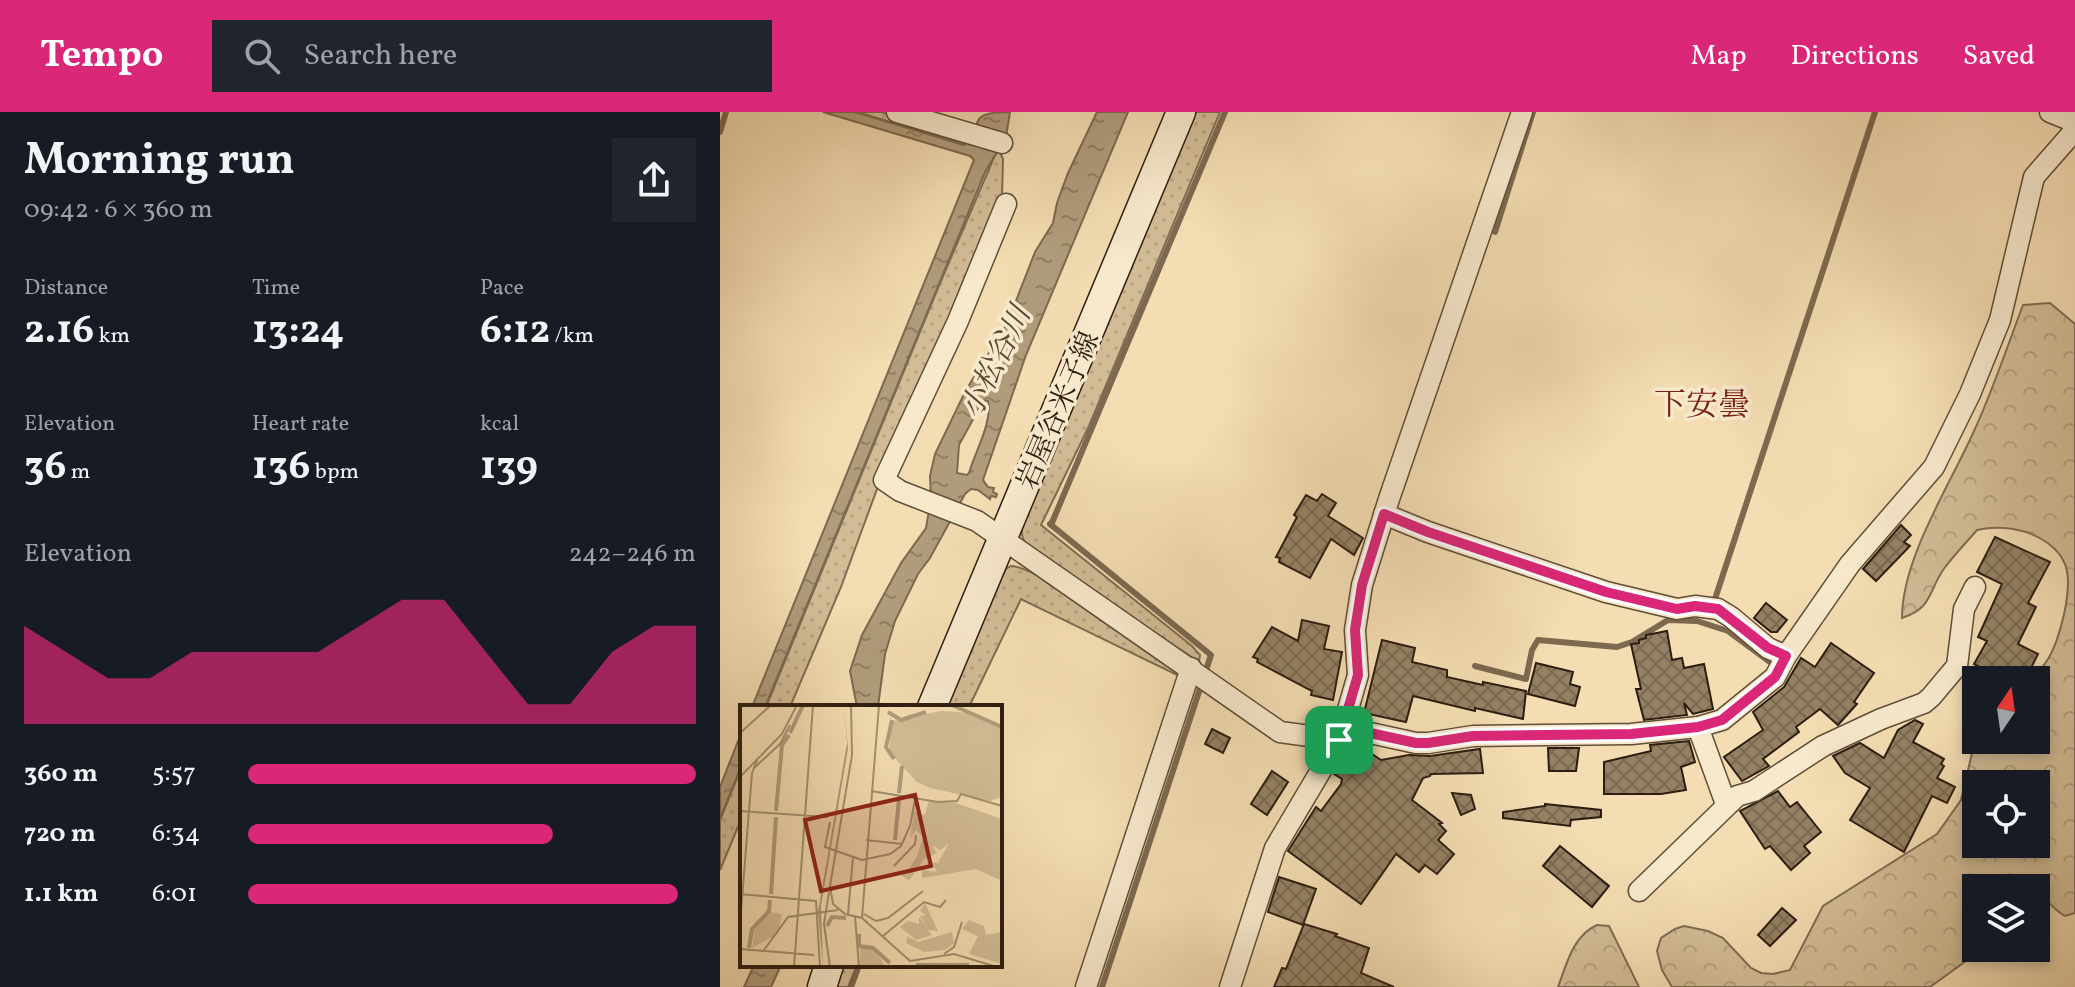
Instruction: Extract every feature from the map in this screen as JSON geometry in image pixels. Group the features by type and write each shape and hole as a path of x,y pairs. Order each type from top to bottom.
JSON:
{"main road":[{"name":"岩屋谷米子線","path":"933,705 1181,112"},
{"path":"822,987 828,967"}],"street":[{"path":"897,112 1002,143"},
{"path":"1230,987 1275,848 1339,740 1358,675 1355,630 1362,585 1522,112"},
{"path":"2050,112 2075,122"},
{"path":"1006,204 958,321 884,480 900,491 977,521 1280,732 1339,740 1370,733 1416,743 1473,736 1631,734 1698,727 1722,720 1775,677 1786,656 1850,564 1934,467 1970,394 2000,320 2034,177 2075,130"},
{"path":"1384,514 1606,592 1677,609 1695,606 1718,609 1768,648 1786,656"},
{"path":"1639,891 1737,796 1754,791 1823,746 1924,703 1957,666 1964,609 1975,587"},
{"path":"1086,987 1193,670"},
{"path":"1698,727 1726,804"}],"green space":[{"path":"857,112 881,112 969,139 964,144"},
{"path":"1196,112 1220,112 1089,426 1041,525 1192,646 1200,655 1199,662 1033,552 1021,531 1022,522"},
{"path":"998,148 1003,159 1002,198 884,470 841,587 791,705 767,705"},
{"path":"2050,303 2075,324 2075,913 2065,916 2050,904 2050,874 1962,874 1962,962 1965,962 1930,987 1672,987 1662,970 1657,951 1661,938 1684,926 1723,938 1751,968 1761,973 1790,970 1823,906 1937,834 1962,796 1962,858 2050,858 2050,770 1968,770 1972,754 2050,754 2050,666 2043,666 2061,628 2067,598 2067,572 2061,557 2053,547 2020,530 1977,530 1943,570 1919,610 1902,618 1904,595 1918,547 1994,384 2023,305"},
{"path":"1011,566 1045,579 1176,666 1181,677 1021,599 970,705 947,705 1004,570"},
{"path":"740,771 740,822 720,870 720,820"},
{"path":"1597,925 1609,926 1639,987 1558,987 1576,943"},
{"path":"836,967 856,967 848,987 830,987"}],"water":[{"path":"823,112 855,112 964,145 981,117 1010,112 1006,137 985,172 766,705 753,705 974,160 970,156"},
{"name":"小松谷川","path":"1097,112 1128,112 1026,355 983,480 988,487 994,488 996,497 991,496 990,499 971,489 965,494 918,574 895,621 885,654 878,705 857,705 850,671 862,635 901,563 926,528 935,454 966,390 1007,324 1035,252 1053,223 1057,203","holes":["983,401 988,401 986,427 969,473 957,473 959,445"]},
{"path":"740,736 740,769 720,819 720,787"},
{"path":"753,967 780,967 771,987 744,987"}],"building":[{"path":"1322,494 1336,503 1328,516 1363,538 1354,555 1331,539 1310,578 1279,562 1280,558 1276,557 1306,495 1317,501"},
{"path":"1901,525 1911,535 1904,542 1910,546 1876,581 1863,569"},
{"path":"1995,537 2050,562 2028,603 2036,607 2018,644 2038,654 2032,666 1974,664 1987,641 1978,637 2002,584 1977,572"},
{"path":"1766,603 1787,620 1777,632 1771,632 1754,618"},
{"path":"1302,620 1329,626 1324,649 1342,652 1333,700 1311,695 1312,691 1253,657 1272,627 1298,641"},
{"path":"1667,631 1672,660 1682,658 1684,668 1704,664 1713,709 1693,714 1684,703 1687,715 1644,720 1636,689 1641,689 1631,644 1639,643 1646,635"},
{"path":"1382,640 1415,648 1412,662 1447,670 1447,677 1526,691 1523,719 1413,696 1406,722 1364,713"},
{"path":"1831,643 1874,673 1854,702 1857,704 1838,725 1820,709 1796,727 1799,732 1763,759 1769,766 1742,781 1724,757 1763,730 1753,712 1784,687 1801,658 1815,667"},
{"path":"1536,663 1573,672 1570,684 1580,687 1575,706 1528,694"},
{"path":"1915,720 1923,724 1913,742 1944,759 1941,764 1944,766 1937,778 1955,787 1947,803 1932,796 1904,852 1850,820 1870,788 1845,773 1833,756 1860,743 1884,758 1898,730"},
{"path":"1212,729 1230,738 1223,753 1205,744"},
{"path":"1689,741 1695,762 1681,767 1686,790 1661,794 1604,794 1604,762 1651,751 1650,745"},
{"path":"1363,748 1381,760 1480,749 1483,773 1431,774 1423,778 1412,800 1442,823 1439,824 1446,831 1438,840 1454,854 1437,874 1425,865 1419,872 1396,854 1361,904 1288,851 1316,807 1321,811 1341,784 1342,779 1334,774 1347,751"},
{"path":"1548,748 1579,748 1576,771 1549,771"},
{"path":"1272,771 1288,782 1267,815 1251,804"},
{"path":"1778,791 1790,807 1797,802 1821,832 1804,846 1810,853 1791,870 1770,846 1765,849 1740,811"},
{"path":"1452,793 1471,795 1475,809 1461,815"},
{"path":"1545,804 1601,810 1601,817 1571,820 1570,826 1503,818 1503,812"},
{"path":"1560,846 1609,886 1592,907 1543,866"},
{"path":"1279,877 1316,889 1303,925 1268,912"},
{"path":"1782,908 1796,920 1770,946 1758,935"},
{"path":"1304,924 1369,948 1361,973 1394,987 1274,987 1282,968 1286,969"}],"waterway":[{"path":"720,132 726,112"},
{"path":"1051,525 1225,112"},
{"path":"1495,232 1533,112"},
{"path":"1714,602 1875,112"},
{"path":"1050,524 1211,655 1102,987"},
{"path":"1475,666 1526,679 1532,650 1538,640 1617,647 1632,642 1668,620 1697,621 1728,631 1770,662"},
{"path":"851,987 858,967"}],"district":[{"name":"下安曇","path":"1702,404"}],"route":[{"path":"1384,514 1606,592 1677,609 1704,606 1718,609 1768,648 1786,656 1775,677 1722,720 1698,727 1631,734 1473,736 1428,743 1370,733 1339,740 1358,675 1355,630 1362,585 1384,514"}]}
